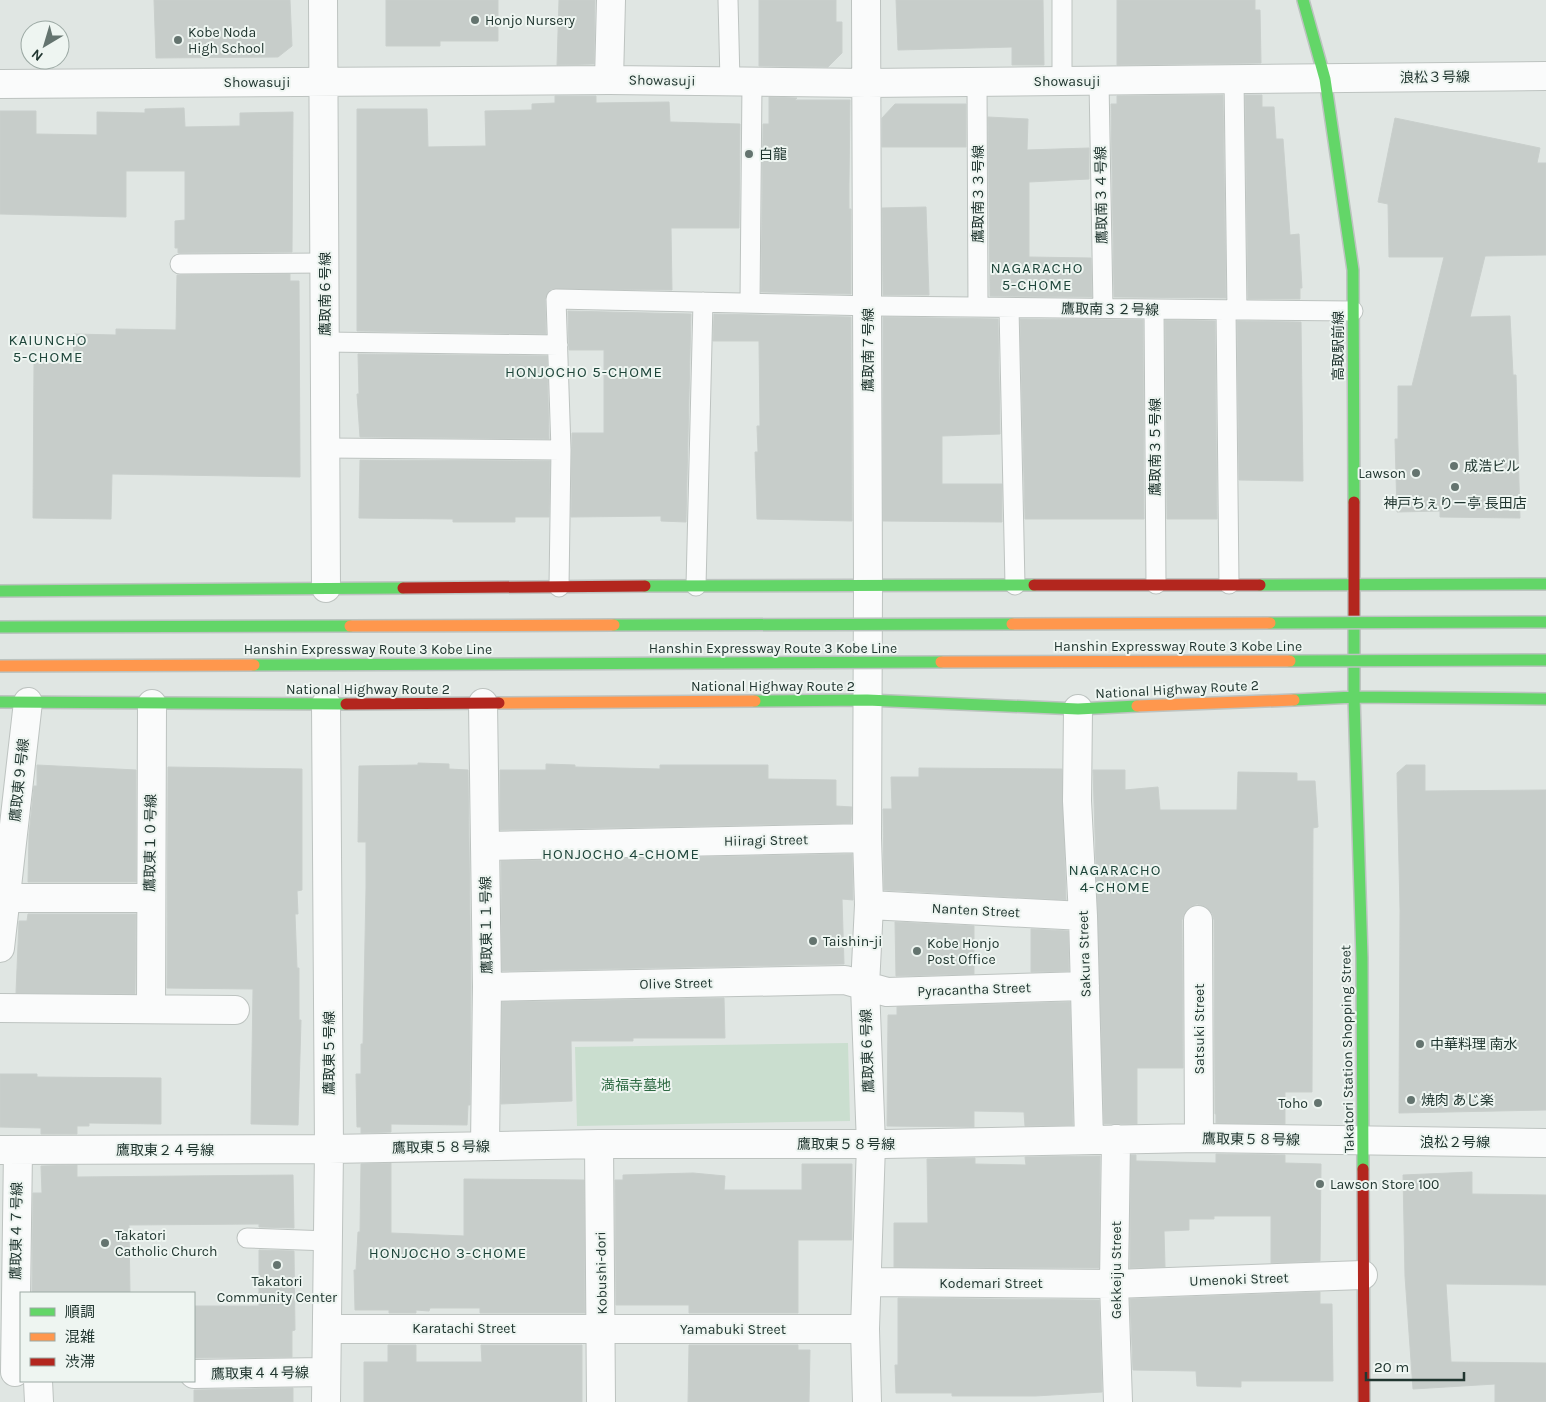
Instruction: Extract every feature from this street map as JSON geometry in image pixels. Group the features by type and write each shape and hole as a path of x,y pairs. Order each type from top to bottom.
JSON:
{"main road":[{"name":"高取駅前線","path":"1304,0 1325,78 1353,270 1354,697"},
{"path":"0,592 868,585 1546,584"},
{"name":"Hanshin Expressway Route 3 Kobe Line","path":"0,627 1546,622"},
{"name":"Hanshin Expressway Route 3 Kobe Line","path":"0,666 1546,660"},
{"name":"National Highway Route 2","path":"0,702 326,704 867,700 1078,709 1354,697 1546,699"},
{"name":"Takatori Station Shopping Street","path":"1354,697 1362,958 1364,1402"}],"street":[{"name":"鷹取南６号線","path":"323,0 326,588"},
{"path":"609,80 611,0"},
{"name":"鷹取南７号線","path":"866,0 868,306 867,700"},
{"name":"浪松３号線","path":"1325,78 1546,76"},
{"name":"Showasuji","path":"0,84 609,80 867,83 1325,78"},
{"name":"鷹取東６号線","path":"866,1402 865,1329 871,1144 865,986 869,905 866,838 867,700"},
{"name":"鷹取東９号線","path":"0,948 28,702"},
{"name":"鷹取東１１号線","path":"483,703 487,987 485,1146"},
{"name":"鷹取東１０号線","path":"5,898 152,898 152,704"},
{"name":"鷹取東５号線","path":"326,704 329,1150 326,1402"},
{"name":"Sakura Street","path":"1078,709 1077,801 1083,916 1089,1140"},
{"name":"Hiiragi Street","path":"485,846 866,838"},
{"path":"151,1009 152,898"},
{"name":"Nanten Street","path":"869,905 1083,916"},
{"name":"Satsuki Street","path":"1198,920 1199,1138"},
{"name":"Olive Street","path":"487,987 845,980 865,986"},
{"name":"Pyracantha Street","path":"865,986 887,992 1085,986"},
{"path":"0,1008 235,1010"},
{"name":"鷹取東５８号線","path":"329,1150 599,1144 871,1144 1199,1138 1363,1141"},
{"name":"Gekkeiju Street","path":"1116,1139 1114,1284 1118,1402"},
{"name":"浪松２号線","path":"1363,1141 1546,1143"},
{"name":"Kobushi-dori","path":"599,1144 601,1402"},
{"name":"鷹取東２４号線","path":"9,1150 329,1150"},
{"name":"鷹取東４７号線","path":"9,1150 19,1374"},
{"name":"Umenoki Street","path":"1114,1284 1363,1275"},
{"name":"Kodemari Street","path":"867,1282 1114,1284"},
{"name":"Karatachi Street","path":"328,1329 601,1328"},
{"name":"Yamabuki Street","path":"601,1328 865,1329"},
{"name":"鷹取東４４号線","path":"195,1374 326,1372"},
{"name":"鷹取東４７号線","path":"25,1382 39,1402"}],"lane":[{"path":"728,0 741,81 750,303"},
{"path":"1062,0 1062,81"},
{"path":"1229,584 1234,79"},
{"name":"鷹取南３４号線","path":"1099,81 1103,308"},
{"name":"鷹取南３３号線","path":"978,82 978,307"},
{"path":"180,264 325,263"},
{"name":"鷹取南３２号線","path":"558,345 556,299 868,306 1353,311"},
{"path":"696,586 703,302"},
{"path":"1009,308 1015,585"},
{"name":"鷹取南３５号線","path":"1154,309 1156,584"},
{"path":"325,342 558,345 561,450 558,587"},
{"path":"325,448 561,450"},
{"path":"247,1238 328,1241"}],"green space":[{"name":"満福寺墓地","path":"848,1043 850,1121 577,1126 575,1047"}],"building":[{"path":"154,0 290,0 292,46 278,57 156,58"},
{"path":"386,0 498,0 498,41 440,41 440,46 386,46"},
{"path":"559,0 595,0 594,64 557,65"},
{"path":"759,0 836,0 836,22 842,22 842,53 828,67 759,66"},
{"path":"896,0 1043,0 1044,65 1012,65 1012,47 898,50"},
{"path":"1117,0 1255,0 1255,10 1260,10 1261,63 1117,65"},
{"path":"1223,95 1226,298 1114,297 1111,104 1117,104 1117,96"},
{"path":"1245,95 1262,95 1262,107 1274,107 1276,139 1283,139 1290,235 1299,234 1302,288 1300,288 1300,299 1248,299"},
{"path":"555,96 596,96 596,103 669,102 670,122 740,124 739,228 671,228 672,290 551,289 545,299 546,334 357,331 357,109 427,109 428,147 486,146 485,111 532,110 532,104 555,103"},
{"path":"769,97 797,98 795,100 850,100 849,209 851,209 851,294 761,292 763,124 769,124"},
{"path":"895,104 966,104 966,147 882,147 882,118"},
{"path":"184,108 185,127 240,126 240,113 293,112 292,252 178,253 178,248 175,248 175,221 185,220 185,171 126,171 126,217 0,214 0,111 36,111 36,134 97,135 97,112 145,113 145,109"},
{"path":"988,117 1028,119 1027,150 1089,148 1089,179 1029,182 1029,257 1091,258 1092,297 990,296"},
{"path":"1395,118 1540,148 1537,163 1546,163 1546,255 1485,256 1470,317 1510,316 1513,375 1516,375 1520,518 1440,517 1440,511 1397,512 1395,439 1398,439 1398,386 1412,386 1444,257 1389,257 1388,204 1378,202"},
{"path":"926,207 929,295 883,295 882,208"},
{"path":"290,274 290,281 299,281 300,477 112,474 111,519 33,518 34,363 73,364 74,334 116,335 116,329 176,330 177,275"},
{"path":"568,311 691,314 686,522 661,521 661,516 571,517 572,433 604,433 604,350 569,350"},
{"path":"714,314 851,317 852,521 757,519 755,452 758,452 757,426 760,426 759,341 713,341"},
{"path":"883,317 998,319 1000,434 942,436 942,484 1002,484 1002,522 883,521"},
{"path":"1020,319 1143,320 1144,519 1025,519"},
{"path":"1165,320 1215,321 1217,519 1167,519"},
{"path":"1237,321 1301,322 1303,481 1239,480"},
{"path":"358,354 547,356 549,439 360,437 357,394 359,394"},
{"path":"360,460 550,461 549,517 515,517 515,522 453,522 453,519 359,518"},
{"path":"418,763 449,764 449,769 468,770 471,987 470,1105 468,1105 467,1125 391,1124 391,1132 361,1133 361,1127 357,1127 356,1074 361,1074 361,1044 363,1044 366,842 358,842 359,766 418,765"},
{"path":"546,764 575,765 575,767 660,769 660,765 768,765 768,779 836,780 836,806 852,807 851,823 500,830 500,770 546,770"},
{"path":"37,765 136,770 136,882 28,882 29,835 34,786 37,786"},
{"path":"1406,765 1425,765 1425,791 1546,790 1546,1110 1399,1113 1400,910 1397,773"},
{"path":"168,767 302,769 302,890 297,891 298,914 295,914 297,968 299,968 299,1020 301,1020 298,1125 251,1124 253,989 167,988"},
{"path":"919,768 1062,769 1066,900 884,890 883,809 892,809 891,777 919,777"},
{"path":"1093,770 1125,770 1125,790 1158,787 1160,810 1237,810 1238,772 1297,773 1297,781 1315,781 1318,827 1313,828 1312,1092 1285,1092 1285,1124 1216,1123 1214,920 1212,913 1206,907 1197,904 1185,912 1182,920 1183,1068 1137,1068 1137,1124 1104,1124"},
{"path":"852,854 853,900 842,899 844,964 502,971 501,861"},
{"path":"28,914 136,914 135,994 16,993 19,921 27,921"},
{"path":"895,922 974,926 974,974 896,976"},
{"path":"1031,929 1068,931 1069,971 1031,972"},
{"path":"724,998 725,1038 633,1038 633,1041 571,1041 572,1101 501,1104 502,1002"},
{"path":"1070,1002 1073,1125 1025,1126 1024,1112 974,1111 974,1127 887,1126 888,1015 897,1015 897,1007"},
{"path":"0,1074 37,1074 37,1077 161,1078 161,1124 89,1123 89,1126 77,1126 77,1134 41,1134 41,1128 0,1127"},
{"path":"1216,1154 1285,1155 1285,1163 1321,1164 1320,1261 1271,1263 1271,1216 1214,1216 1214,1219 1189,1219 1189,1230 1164,1231 1165,1267 1130,1268 1131,1155 1136,1155 1136,1161 1216,1163"},
{"path":"1100,1156 1099,1268 894,1267 894,1223 928,1223 927,1159 975,1158 975,1164 1026,1165 1025,1157"},
{"path":"391,1163 391,1233 464,1236 464,1179 584,1180 585,1313 480,1313 480,1308 430,1308 429,1311 416,1310 416,1313 389,1313 389,1310 355,1310 354,1270 356,1270 358,1232 360,1232 361,1164"},
{"path":"802,1164 852,1164 852,1240 798,1240 798,1313 689,1313 689,1305 616,1305 615,1180 623,1180 623,1175 693,1173 725,1176 724,1190 802,1190"},
{"name":"Takatori Catholic Church","path":"77,1165 77,1177 293,1175 294,1228 259,1227 259,1224 129,1225 130,1292 32,1292 33,1193 42,1193 41,1166"},
{"path":"1472,1172 1472,1194 1546,1195 1546,1285 1446,1284 1451,1362 1546,1363 1546,1402 1495,1402 1495,1384 1413,1389 1405,1276 1403,1175"},
{"name":"Takatori Community Center","path":"259,1250 294,1251 295,1330 292,1331 292,1357 195,1358 195,1306 259,1306"},
{"path":"1320,1292 1320,1304 1332,1304 1333,1381 1241,1381 1241,1387 1197,1386 1196,1371 1133,1370 1130,1299"},
{"path":"898,1298 1099,1300 1102,1392 1035,1396 952,1396 952,1393 896,1393 895,1365 898,1365"},
{"path":"388,1345 416,1345 416,1362 482,1362 481,1345 582,1345 582,1402 364,1402 364,1362 388,1362"},
{"path":"689,1345 798,1345 798,1350 810,1350 809,1402 688,1402"},
{"path":"293,1388 293,1402 194,1402 194,1390"}],"traffic: fast":[{"path":"1303,0 1325,79 1353,270 1354,502"},
{"path":"1260,585 1546,584"},
{"path":"645,586 1034,585"},
{"path":"0,591 403,588"},
{"path":"1354,616 1354,697 1362,958 1363,1169"},
{"path":"1270,623 1546,622"},
{"path":"614,625 1012,624"},
{"path":"0,627 350,626"},
{"path":"1290,661 1546,660"},
{"path":"254,665 941,662"},
{"path":"1294,700 1354,697 1546,699"},
{"path":"755,701 867,700 1078,709 1137,706"},
{"path":"0,702 346,704"}],"traffic: slow":[{"path":"1012,624 1270,623"},
{"path":"350,626 614,625"},
{"path":"941,662 1290,661"},
{"path":"0,666 254,665"},
{"path":"1137,706 1294,700"},
{"path":"499,703 755,701"}],"traffic: jam":[{"path":"1354,502 1354,616"},
{"path":"1034,585 1260,585"},
{"path":"403,588 645,586"},
{"path":"346,704 499,703"},
{"path":"1363,1169 1364,1402"}],"place":[{"name":"Honjo Nursery","path":"475,20"},
{"name":"Kobe Noda High School","path":"178,40"},
{"name":"白龍","path":"749,154"},
{"name":"成浩ビル","path":"1454,466"},
{"name":"Lawson","path":"1416,473"},
{"name":"神戸ちぇりー亭 長田店","path":"1455,487"},
{"name":"Taishin-ji","path":"813,941"},
{"name":"Kobe Honjo Post Office","path":"917,951"},
{"name":"中華料理 南水","path":"1420,1044"},
{"name":"焼肉 あじ楽","path":"1411,1100"},
{"name":"Toho","path":"1318,1103"},
{"name":"Lawson Store 100","path":"1320,1184"},
{"name":"Takatori Catholic Church","path":"105,1243"},
{"name":"Takatori Community Center","path":"277,1265"}],"district":[{"name":"NAGARACHO 5-CHOME","path":"1037,276"},
{"name":"KAIUNCHO 5-CHOME","path":"48,348"},
{"name":"HONJOCHO 5-CHOME","path":"584,372"},
{"name":"HONJOCHO 4-CHOME","path":"621,854"},
{"name":"NAGARACHO 4-CHOME","path":"1115,878"},
{"name":"HONJOCHO 3-CHOME","path":"448,1253"}]}
